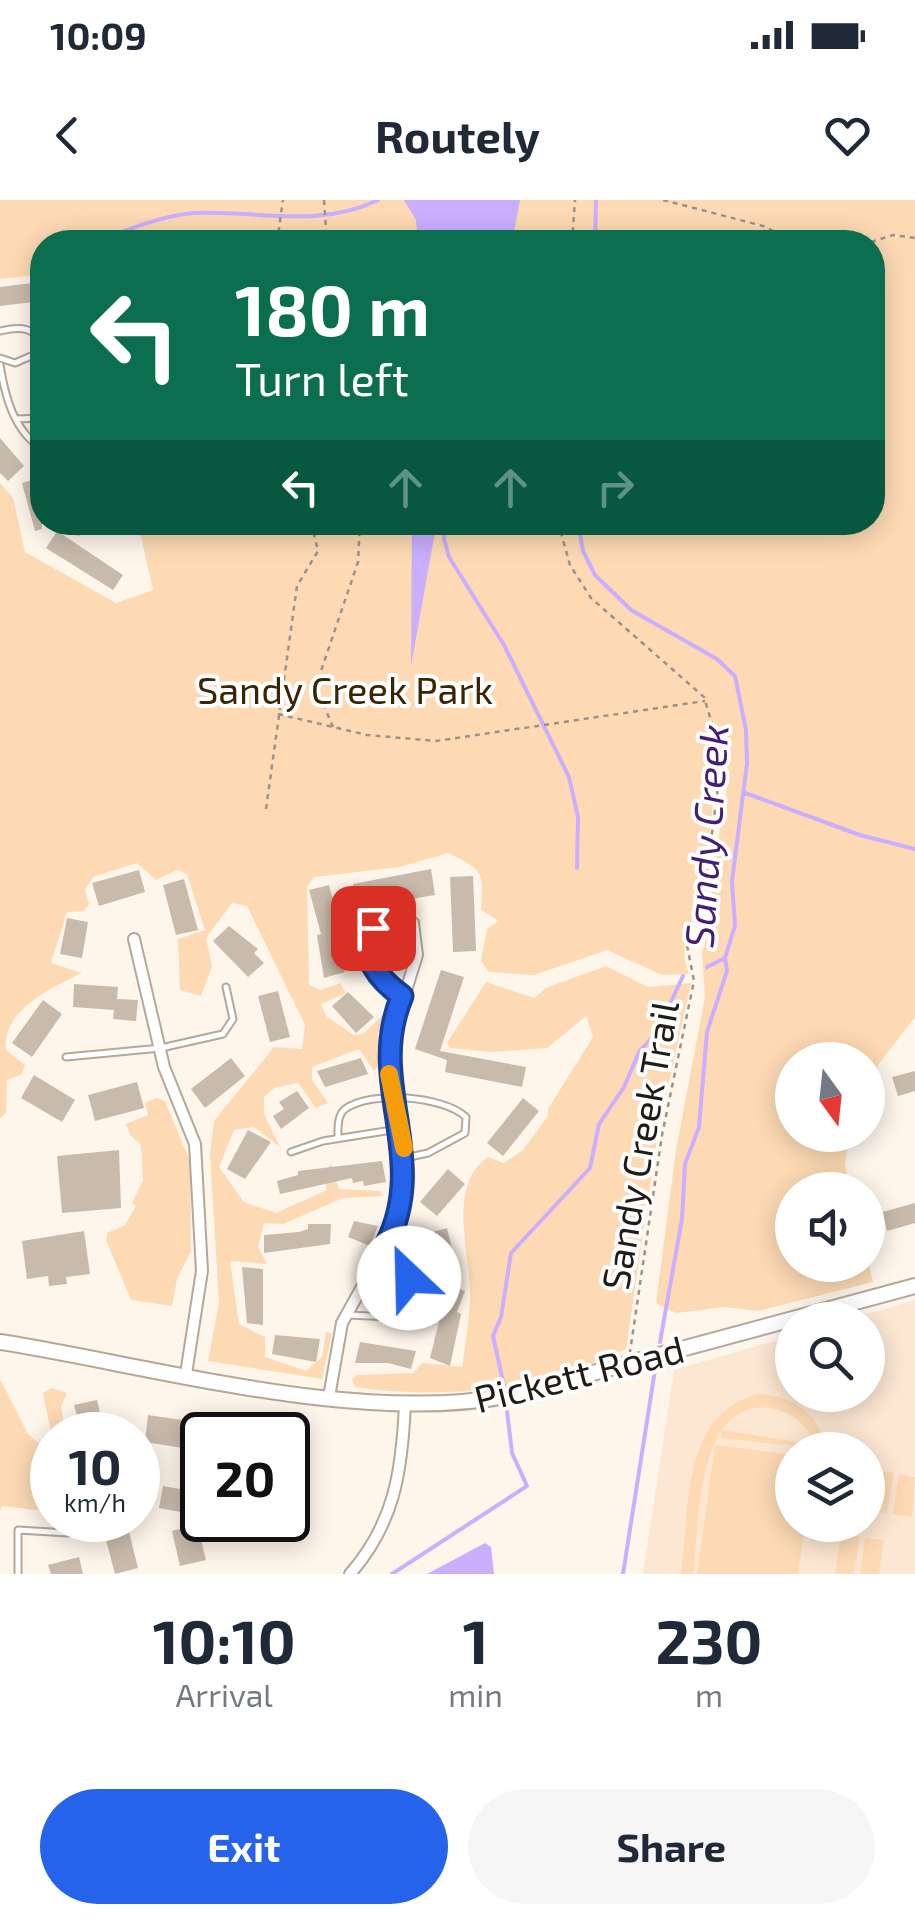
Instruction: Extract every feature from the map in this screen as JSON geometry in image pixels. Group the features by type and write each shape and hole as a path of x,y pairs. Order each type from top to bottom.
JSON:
{"street":[{"path":"329,1396 346,1314 386,1245 403,1199 405,1158 388,1048 418,955 413,923"},
{"path":"134,939 161,1048 194,1144 199,1183 202,1271 186,1374"},
{"name":"Pickett Road","path":"0,1342 329,1396 405,1404 492,1399 915,1286"},
{"path":"350,1574 373,1546 394,1504 405,1404"}],"lane":[{"path":"0,331 17,327 30,330"},
{"path":"0,358 14,363 30,356"},
{"path":"0,365 15,419 30,441"},
{"path":"15,419 30,418"},
{"path":"402,996 376,973 368,935 373,928 413,923"},
{"path":"66,1057 161,1048 223,1034 231,1028 233,1019 226,988"},
{"path":"338,1138 339,1117 346,1108 393,1098 432,1100 456,1108 466,1117 465,1133 453,1142 405,1158"},
{"path":"291,1152 338,1138 400,1129"},
{"path":"346,1314 410,1318 409,1278 401,1259 386,1245"},
{"path":"18,1574 18,1530 30,1531"}],"path":[{"path":"279,230 284,200"},
{"path":"573,230 576,200"},
{"path":"663,200 771,230"},
{"path":"323,202 325,230"},
{"path":"885,238 915,238"},
{"path":"266,809 296,586 318,551 314,535"},
{"path":"334,729 319,694 321,671 358,562 359,535"},
{"path":"562,535 570,565 591,598 706,701"},
{"path":"278,714 334,729 436,741 706,701"},
{"name":"Sandy Creek Trail","path":"629,1364 662,1135 694,980 686,940 703,901 721,774 722,757 706,701"}],"shaded area":[{"path":"404,200 520,200 514,230 417,230 416,220"},
{"path":"412,535 434,535 411,666"},
{"path":"915,1300 915,1574 643,1574 674,1370 775,1341 775,1412 885,1412 885,1309"},
{"path":"485,1543 491,1547 494,1574 427,1574"}],"green space":[{"name":"Sandy Creek Park","path":"0,200 915,200 915,1017 885,1056 885,1042 775,1042 775,1152 847,1152 847,1172 775,1172 775,1282 873,1282 794,1302 775,1302 775,1307 758,1311 725,1307 676,1313 656,1303 676,1150 705,997 702,953 712,919 712,877 728,780 712,784 705,864 685,948 689,974 662,975 607,950 534,975 489,972 481,961 487,929 499,921 481,910 479,873 448,853 399,867 315,877 307,886 309,985 320,990 340,983 346,993 321,1004 326,1016 354,1035 363,1034 389,1009 388,1021 378,1033 380,1065 374,1071 359,1049 312,1067 312,1080 328,1103 316,1108 298,1083 274,1088 264,1097 264,1114 280,1147 254,1127 234,1130 219,1167 244,1202 276,1213 327,1190 323,1174 331,1164 339,1189 380,1191 383,1196 343,1198 283,1224 264,1223 258,1247 267,1264 230,1261 239,1324 265,1337 265,1357 306,1371 322,1357 326,1332 332,1333 322,1379 208,1361 219,1303 210,1153 214,1121 274,1047 302,1049 305,1025 247,906 232,903 206,938 212,967 201,996 180,990 178,939 205,930 187,874 177,870 156,880 137,863 93,877 85,890 89,904 84,911 67,912 51,963 82,973 31,1002 12,1023 6,1050 25,1065 22,1074 7,1080 6,1113 0,1118 0,483 13,498 25,552 116,603 153,590 141,535 885,535 885,230 30,230 29,276 0,279"},
{"path":"606,966 648,987 691,983 658,1132 626,1349 561,1373 493,1388 424,1392 355,1387 352,1379 357,1375 413,1373 422,1363 462,1367 470,1297 464,1222 468,1185 475,1169 488,1157 504,1163 523,1150 548,1116 548,1109 593,1037 586,1016 547,1048 492,1052 450,1048 447,1043 486,982 534,998 546,988"},
{"path":"157,1098 165,1101 190,1161 191,1251 177,1279 172,1306 131,1300 106,1240 107,1233 125,1225 136,1206 132,1203 143,1180 141,1145 130,1135 126,1124 148,1115 145,1103"},
{"path":"0,1379 30,1436 30,1509 2,1506 0,1511"},
{"path":"52,1388 67,1393 62,1412 47,1412 43,1393"},
{"path":"758,1394 775,1396 775,1410 744,1411 723,1430 775,1438 775,1444 721,1438 722,1432 706,1470 693,1574 681,1574 689,1493 702,1442 715,1421 733,1405"},
{"path":"784,1412 807,1412 821,1432 808,1432"},
{"path":"715,1445 775,1453 775,1542 803,1542 798,1574 697,1574"},
{"path":"885,1472 894,1473 885,1513"},
{"path":"899,1474 915,1477 912,1517 893,1514"},
{"path":"840,1542 859,1542 854,1574 835,1573"},
{"path":"864,1542 884,1542 879,1574 860,1574"}],"building":[{"path":"30,283 30,302 0,306 0,287"},
{"path":"0,438 24,466 8,481 0,473"},
{"path":"30,481 30,513 22,483"},
{"path":"54,535 63,535 123,575 113,590 46,548"},
{"path":"431,869 435,895 357,908 353,884"},
{"path":"139,870 145,892 99,906 92,883"},
{"path":"473,876 476,951 453,952 450,877"},
{"path":"184,879 198,930 176,935 163,885"},
{"path":"329,885 341,930 338,941 345,972 324,978 317,935 321,934 309,890"},
{"path":"67,918 88,922 82,958 60,954"},
{"path":"229,926 258,949 254,953 264,963 248,977 213,941"},
{"path":"441,970 464,977 440,1051 526,1067 522,1087 445,1072 447,1060 415,1049"},
{"path":"74,984 118,987 117,999 138,1000 136,1021 113,1019 114,1010 73,1007"},
{"path":"278,991 290,1037 270,1042 258,996"},
{"path":"348,992 374,1017 356,1033 332,1006"},
{"path":"43,1000 62,1014 32,1057 12,1043"},
{"path":"231,1058 245,1076 205,1108 191,1089"},
{"path":"361,1058 368,1074 325,1087 317,1071"},
{"path":"915,1071 915,1091 898,1096 892,1077"},
{"path":"34,1075 75,1100 62,1122 21,1098"},
{"path":"137,1082 144,1108 95,1121 88,1095"},
{"path":"297,1091 309,1108 281,1129 273,1116 284,1109 279,1102"},
{"path":"523,1098 539,1111 503,1156 487,1143"},
{"path":"248,1130 271,1142 245,1179 227,1169"},
{"path":"119,1150 121,1208 62,1213 57,1156"},
{"path":"382,1161 386,1182 364,1186 363,1181 353,1183 352,1178 280,1194 277,1181 298,1175 298,1171"},
{"path":"448,1169 465,1184 437,1216 420,1202"},
{"path":"915,1203 915,1223 887,1231 885,1211"},
{"path":"354,1221 378,1226 370,1246 348,1237"},
{"path":"308,1224 331,1224 330,1244 264,1253 264,1235 299,1232 308,1229"},
{"path":"447,1228 457,1269 437,1274 426,1234"},
{"path":"84,1231 90,1274 66,1277 67,1284 49,1286 48,1276 27,1279 22,1241"},
{"path":"242,1267 263,1269 263,1325 247,1323"},
{"path":"448,1285 465,1291 457,1312 461,1314 450,1366 430,1358"},
{"path":"275,1335 320,1339 316,1362 272,1354"},
{"path":"360,1342 416,1351 411,1369 388,1363 355,1363"},
{"path":"97,1400 100,1412 76,1412 74,1405"},
{"path":"160,1417 180,1420 180,1448 160,1444"},
{"path":"163,1486 180,1489 180,1512 160,1508"},
{"path":"180,1529 180,1542 202,1542 206,1560 180,1566 172,1531"},
{"path":"107,1542 132,1542 138,1568 115,1574"},
{"path":"79,1557 83,1574 51,1574 48,1565"}],"waterway":[{"path":"128,230 193,213 310,216 356,209 378,200"},
{"name":"Sandy Creek","path":"595,230 596,200"},
{"path":"444,535 449,557 504,645 569,777 578,817 577,868"},
{"name":"Sandy Creek","path":"580,535 595,575 631,610 717,659 735,676 746,730 747,764 732,881 735,926 725,958 727,971 707,1032 699,1127 685,1164 682,1219 660,1342"},
{"path":"745,793 860,835 915,849"},
{"path":"707,967 725,958"},
{"path":"504,1386 493,1336 501,1317 511,1253 590,1168 599,1124 624,1087 639,1052 657,1032 683,976"},
{"name":"Sandy Creek","path":"623,1574 655,1370"},
{"path":"392,1574 527,1486 512,1453 507,1411"}],"slow traffic":[{"path":"389,1074 404,1148"}],"route":[{"path":"373,928 368,935 376,973 402,996 391,1030 387,1064 405,1158 404,1186 398,1219 386,1245 401,1259 409,1278"}]}
